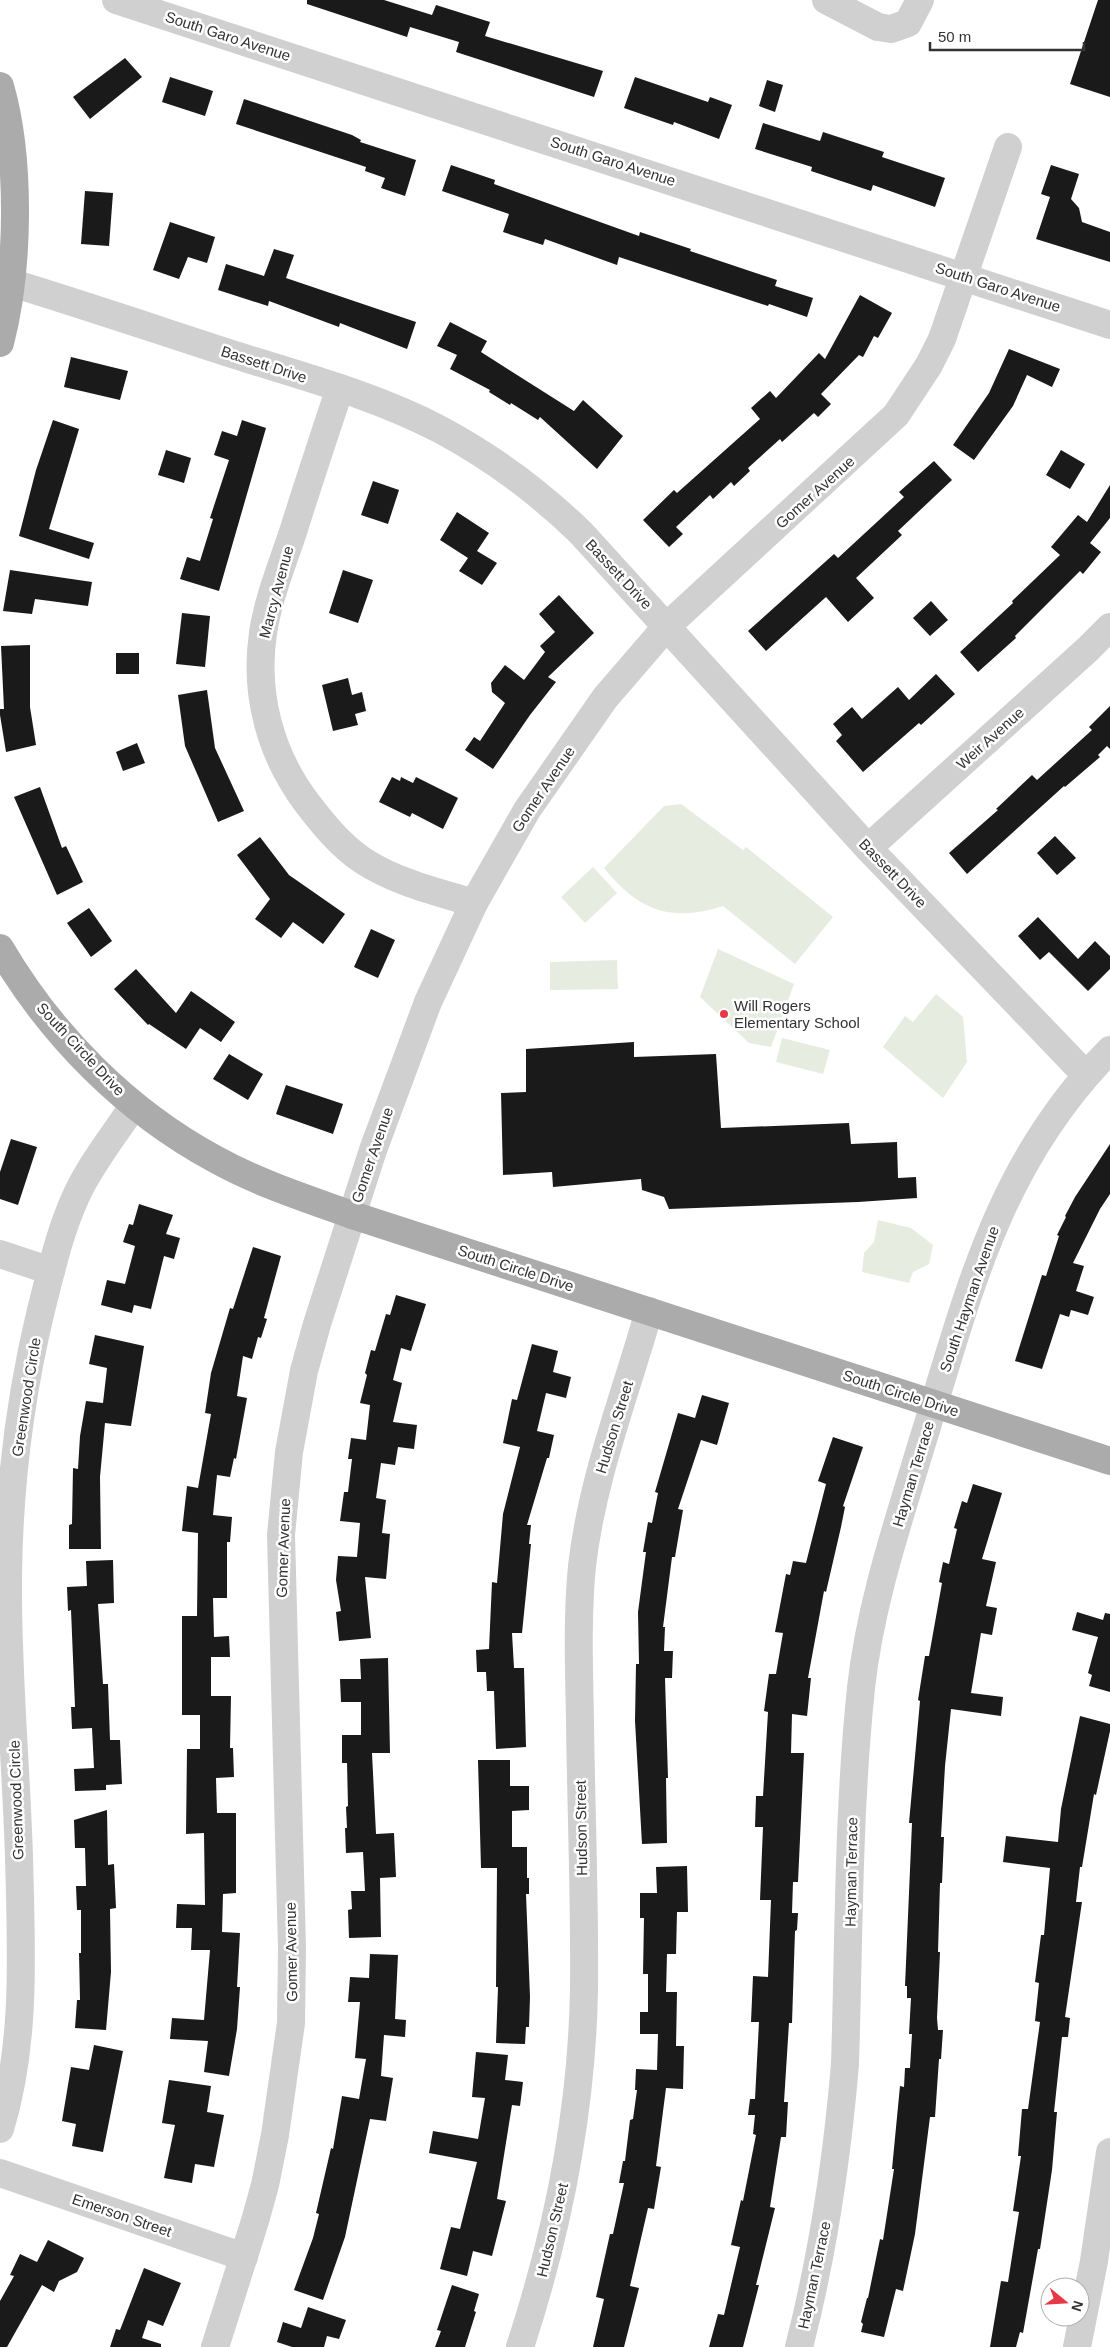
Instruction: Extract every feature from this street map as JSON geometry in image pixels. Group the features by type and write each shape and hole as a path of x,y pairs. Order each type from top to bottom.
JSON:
{"main road":[{"path":"0,86 10,140 15,198 12,283 0,343"},
{"name":"South Circle Drive","path":"0,948 35,1001 65,1038 97,1072 134,1105 172,1133 214,1159 289,1193 352,1215 1110,1461"}],"street":[{"name":"South Garo Avenue","path":"116,0 169,8 1110,324"},
{"path":"826,0 878,27 891,29 908,23 920,0"},
{"name":"Gomer Avenue","path":"215,2347 255,2221 275,2135 291,2023 292,1948 280,1535 289,1452 304,1371 373,1150 425,1010 474,903 527,810 599,706 667,626 896,415 930,366 950,321 1008,147"},
{"name":"Bassett Drive","path":"12,283 340,388 404,412 440,429 480,452 517,477 549,503 581,533 868,848 1086,1074"},
{"name":"Marcy Avenue","path":"340,388 272,596 263,632 260,669 263,707 282,766 306,802 339,842 362,860 384,872 411,883 474,903"},
{"name":"Weir Avenue","path":"868,848 1110,627"},
{"name":"South Hayman Avenue","path":"934,1403 976,1270 998,1215 1028,1158 1054,1118 1086,1074 1110,1050"},
{"name":"Greenwood Circle","path":"0,2129 18,2039 22,1972 8,1574 22,1398 51,1271 77,1194 93,1165 134,1105"},
{"path":"0,1254 51,1271"},
{"name":"Hudson Street","path":"520,2347 554,2233 576,2103 584,1990 578,1637 582,1567 588,1528 606,1448 649,1311"},
{"name":"Hayman Terrace","path":"799,2347 828,2204 841,2110 845,2064 852,1806 861,1685 868,1640 887,1563 934,1403"},
{"path":"1076,2347 1094,2261 1110,2152"},
{"name":"Emerson Street","path":"0,2173 244,2257"}],"shaded area":[{"path":"681,804 743,850 746,847 833,917 795,964 723,906 687,913 671,913 656,909 629,894 604,868 664,806"},
{"path":"593,867 617,893 585,923 561,897"},
{"path":"718,949 794,984 771,1047 749,1043 700,997"},
{"path":"617,960 618,989 550,990 550,962"},
{"path":"936,994 963,1017 967,1062 943,1098 883,1047 905,1016 913,1022"},
{"path":"782,1038 830,1050 823,1074 776,1062"},
{"path":"878,1220 911,1228 933,1245 929,1264 913,1272 909,1283 862,1272 864,1253 874,1242"}],"building":[{"path":"307,0 384,0 432,15 436,5 490,22 485,36 603,71 594,97 456,52 459,42 410,27 407,37 307,4"},
{"path":"1098,0 1110,0 1110,97 1070,84"},
{"path":"125,58 142,77 90,119 73,97"},
{"path":"170,77 213,91 205,116 162,102"},
{"path":"635,77 708,102 710,97 732,105 719,139 674,122 673,125 624,108"},
{"path":"767,80 783,85 775,112 759,106"},
{"path":"244,99 352,135 361,140 360,142 416,160 405,196 381,188 385,178 365,171 366,167 236,124"},
{"path":"763,123 820,141 823,132 884,152 882,157 945,178 935,207 873,185 871,191 811,171 812,167 755,149"},
{"path":"451,165 495,180 494,184 639,236 640,232 777,280 775,286 813,298 807,317 619,257 617,265 545,239 543,245 503,232 509,214 442,191"},
{"path":"1051,165 1079,174 1071,199 1079,208 1082,222 1110,232 1110,262 1036,239 1050,197 1041,194"},
{"path":"85,191 113,193 109,246 81,244"},
{"path":"170,222 215,237 207,263 188,257 179,279 153,270"},
{"path":"274,249 294,255 286,278 416,322 407,349 340,323 339,327 269,301 268,306 218,290 226,264 264,276"},
{"path":"860,295 892,313 878,338 874,336 863,357 859,355 821,394 831,404 818,417 814,413 782,442 780,439 748,468 750,471 734,486 731,482 713,499 710,495 676,527 683,534 669,547 643,520 674,490 677,493 760,419 751,408 770,391 776,398 819,353 825,359"},
{"path":"450,322 487,341 481,352 574,411 583,400 623,436 597,469 540,417 538,420 489,392 490,390 450,369 457,355 437,346"},
{"path":"1009,349 1060,369 1052,387 1027,375 1013,406 974,460 953,445 989,393"},
{"path":"71,357 128,371 120,400 64,387"},
{"path":"53,420 79,429 49,529 94,543 89,559 19,536 36,470"},
{"path":"242,420 266,428 219,591 180,579 187,557 200,561 213,519 210,518 229,460 214,455 222,431 237,436"},
{"path":"166,450 191,458 184,483 158,475"},
{"path":"1061,450 1085,464 1070,489 1046,475"},
{"path":"934,461 952,480 898,531 902,535 856,578 874,598 848,622 826,597 766,651 748,631 834,554 838,558 904,497 899,492"},
{"path":"373,481 399,490 388,524 361,515"},
{"path":"1110,485 1110,518 1090,543 1101,552 1083,574 1080,571 1015,636 1016,638 978,672 960,652 1013,603 1012,601 1060,555 1051,547 1078,515 1087,522"},
{"path":"457,512 489,533 477,551 497,563 482,585 459,571 468,558 440,540"},
{"path":"10,570 92,582 88,606 35,599 32,614 3,611"},
{"path":"343,570 373,580 358,623 329,613"},
{"path":"559,595 594,633 548,677 556,682 530,715 493,769 465,750 474,737 480,741 505,703 492,692 491,683 505,665 524,680 545,652 540,646 555,632 539,614"},
{"path":"931,601 948,620 930,636 913,618"},
{"path":"182,613 210,616 205,667 176,664"},
{"path":"30,645 30,707 36,745 6,752 0,715 0,709 4,709 1,646"},
{"path":"116,653 139,653 139,674 116,674"},
{"path":"936,674 955,694 921,725 919,723 863,772 836,741 842,735 833,724 852,707 862,719 898,687 909,700"},
{"path":"348,678 352,695 362,692 366,711 355,714 358,725 333,731 322,685"},
{"path":"207,690 215,748 244,811 218,822 185,746 178,695"},
{"path":"1110,706 1110,749 1107,746 1098,755 1100,757 1064,786 967,874 949,853 998,810 996,809 1032,775 1037,780 1092,730 1089,727"},
{"path":"137,743 145,763 123,771 116,752"},
{"path":"392,777 400,781 401,777 413,783 416,777 458,798 443,829 412,813 410,817 379,802"},
{"path":"40,787 62,848 66,846 83,882 57,895 14,797"},
{"path":"1055,836 1076,858 1057,875 1037,853"},
{"path":"260,837 289,875 345,914 323,944 293,922 281,938 255,919 270,899 237,855"},
{"path":"89,908 112,941 91,957 67,923"},
{"path":"1038,917 1078,959 1095,941 1110,956 1110,969 1088,991 1049,952 1040,960 1018,936"},
{"path":"371,929 395,940 378,978 354,967"},
{"path":"136,969 176,1013 191,991 235,1022 221,1042 200,1028 186,1049 148,1025 114,989"},
{"path":"634,1042 634,1057 716,1054 721,1128 849,1123 851,1144 897,1142 898,1178 916,1177 917,1198 669,1209 664,1197 642,1190 641,1179 553,1187 552,1172 503,1175 501,1093 526,1092 526,1049"},
{"path":"229,1054 263,1074 248,1100 213,1079"},
{"path":"286,1085 343,1104 333,1134 276,1114"},
{"path":"11,1139 37,1147 18,1205 0,1199 0,1172"},
{"path":"1110,1144 1110,1194 1100,1209 1073,1263 1084,1266 1076,1291 1094,1297 1088,1315 1071,1310 1069,1317 1060,1314 1042,1369 1015,1361 1042,1275 1046,1276 1059,1236 1057,1235 1065,1216 1075,1197"},
{"path":"139,1204 173,1215 166,1234 180,1238 174,1259 164,1256 151,1309 134,1305 132,1313 101,1305 107,1280 125,1284 135,1246 123,1242 129,1224 133,1225"},
{"path":"253,1247 281,1256 264,1318 267,1319 261,1338 258,1337 252,1359 243,1356 237,1396 247,1398 236,1459 234,1458 230,1477 217,1475 213,1515 232,1517 230,1542 227,1542 227,1598 213,1598 214,1637 229,1636 230,1657 211,1657 211,1696 231,1696 230,1748 233,1748 234,1777 216,1778 217,1813 236,1813 236,1893 223,1894 222,1932 240,1933 237,1987 240,1987 237,2029 229,2076 204,2072 208,2041 170,2039 172,2018 204,2020 210,1950 191,1950 192,1928 176,1928 177,1904 205,1905 204,1833 186,1834 187,1749 200,1749 200,1715 182,1715 182,1616 197,1616 198,1533 182,1531 187,1486 198,1488 211,1414 205,1413 211,1373 230,1308 233,1309"},
{"path":"396,1295 426,1304 411,1351 401,1348 393,1380 402,1383 393,1422 417,1425 414,1449 398,1447 395,1465 381,1463 376,1498 386,1500 382,1533 390,1534 386,1579 365,1577 371,1638 339,1641 336,1612 341,1611 336,1580 338,1556 357,1557 360,1523 340,1521 344,1492 348,1492 352,1459 348,1459 351,1438 366,1440 370,1405 360,1403 367,1375 365,1373 371,1350 375,1351 386,1314 390,1315"},
{"path":"95,1335 144,1346 131,1426 105,1423 100,1477 101,1549 69,1549 69,1525 72,1524 73,1468 78,1469 80,1436 86,1401 103,1403 107,1368 89,1364"},
{"path":"532,1344 558,1351 553,1372 571,1377 566,1398 546,1393 537,1431 554,1435 549,1458 547,1458 527,1525 531,1525 529,1544 531,1544 522,1633 512,1633 514,1668 524,1668 526,1747 496,1749 494,1691 487,1691 486,1672 477,1672 476,1650 489,1649 492,1582 497,1583 503,1514 520,1447 503,1443 512,1399 517,1400"},
{"path":"702,1395 729,1403 717,1445 701,1440 678,1509 683,1510 675,1557 672,1557 663,1627 665,1627 664,1651 673,1651 672,1678 665,1678 668,1778 666,1778 667,1843 642,1844 635,1721 636,1664 639,1664 638,1612 646,1552 643,1552 648,1522 652,1523 658,1493 655,1492 678,1413 695,1418"},
{"path":"833,1437 863,1447 843,1506 845,1507 841,1527 826,1592 824,1591 808,1678 811,1678 807,1716 792,1714 791,1753 804,1753 798,1882 793,1882 792,1913 798,1913 797,1930 795,1931 792,2023 789,2023 784,2102 788,2102 786,2137 781,2137 770,2207 775,2208 756,2285 759,2285 743,2347 709,2347 718,2314 724,2315 740,2247 731,2245 741,2200 743,2201 756,2135 753,2134 755,2115 748,2115 750,2099 755,2099 759,2022 751,2022 753,1976 768,1977 771,1900 760,1900 763,1827 755,1827 756,1796 763,1796 768,1712 764,1711 769,1674 776,1674 783,1633 775,1632 786,1574 790,1575 793,1561 806,1563 826,1484 818,1481"},
{"path":"973,1484 1002,1493 982,1559 996,1562 986,1606 997,1608 992,1635 981,1633 971,1693 1003,1697 1001,1716 951,1709 945,1766 941,1837 944,1837 942,1883 940,1883 938,1952 940,1952 937,2018 938,2030 943,2030 935,2117 930,2117 915,2234 903,2291 896,2289 884,2337 861,2332 863,2324 861,2322 880,2239 883,2240 894,2169 892,2169 900,2086 904,2087 905,2068 910,2068 912,2034 909,2034 911,1998 907,1998 907,1986 905,1986 912,1823 909,1823 920,1701 918,1700 925,1656 929,1656 942,1583 939,1582 943,1562 949,1564 957,1529 954,1528 962,1501 967,1503"},
{"path":"113,1560 114,1603 98,1604 103,1684 108,1684 110,1740 120,1740 122,1784 106,1785 106,1790 75,1791 74,1769 94,1768 92,1728 72,1729 71,1707 75,1707 71,1610 68,1611 67,1587 87,1586 86,1561"},
{"path":"1077,1612 1103,1620 1105,1613 1110,1614 1110,1692 1089,1686 1092,1675 1088,1673 1098,1637 1072,1630"},
{"path":"388,1658 390,1753 372,1753 376,1834 394,1833 396,1877 380,1878 381,1937 349,1938 348,1910 352,1909 351,1891 365,1891 363,1852 346,1853 347,1763 342,1763 342,1735 361,1735 361,1702 341,1702 340,1679 361,1679 360,1659"},
{"path":"1080,1716 1110,1724 1110,1731 1096,1795 1094,1794 1082,1867 1080,1867 1076,1902 1082,1902 1065,2017 1070,2018 1068,2037 1062,2037 1054,2112 1057,2112 1052,2170 1040,2249 1038,2249 1023,2333 1020,2332 1016,2347 990,2347 1001,2281 1008,2282 1019,2212 1013,2211 1021,2156 1018,2156 1022,2109 1028,2109 1040,2022 1035,2021 1039,1983 1035,1982 1041,1935 1044,1935 1050,1868 1003,1862 1006,1836 1058,1842 1061,1809"},
{"path":"478,1760 510,1760 510,1786 529,1786 529,1810 512,1811 512,1847 527,1847 527,1878 529,1878 529,1894 526,1894 530,1997 529,2027 526,2027 525,2044 496,2043 498,1987 496,1987 497,1868 481,1868"},
{"path":"107,1810 108,1865 114,1864 116,1908 110,1909 111,1972 106,2030 75,2028 77,2000 80,2000 79,1953 81,1953 81,1910 77,1910 76,1886 86,1886 85,1848 75,1848 74,1820"},
{"path":"687,1866 688,1912 677,1912 676,1954 667,1954 666,1992 677,1992 676,2046 684,2046 683,2089 666,2088 656,2166 661,2167 654,2209 648,2208 630,2286 639,2288 624,2347 593,2347 604,2299 596,2297 624,2183 619,2183 623,2161 625,2161 630,2120 633,2119 637,2090 635,2090 636,2069 657,2070 658,2034 640,2034 640,2012 648,2012 648,1974 643,1974 644,1918 640,1918 640,1893 657,1893 656,1867"},
{"path":"370,1954 398,1955 395,2019 406,2020 405,2037 384,2035 381,2076 393,2078 386,2121 370,2119 345,2237 323,2300 294,2290 313,2238 319,2214 316,2213 331,2148 333,2149 342,2096 359,2099 366,2059 355,2058 360,2002 348,2002 350,1977 369,1978"},
{"path":"94,2045 123,2051 103,2152 72,2146 76,2124 62,2121 71,2067 89,2070"},
{"path":"476,2052 508,2055 505,2080 523,2082 520,2106 512,2105 497,2199 506,2201 492,2256 473,2251 467,2276 440,2269 451,2227 460,2229 477,2162 429,2153 433,2131 478,2139 485,2098 472,2097"},
{"path":"169,2080 211,2086 207,2112 224,2115 214,2167 195,2164 192,2183 164,2178 175,2125 162,2123"},
{"path":"48,2240 84,2258 77,2272 59,2281 54,2292 42,2285 7,2347 0,2347 0,2301 14,2276 10,2275 20,2254 37,2262"},
{"path":"144,2268 181,2283 163,2326 148,2320 142,2338 161,2344 161,2347 110,2347 116,2329 120,2330"},
{"path":"452,2285 479,2294 474,2311 476,2312 465,2347 435,2347 441,2331 437,2330"},
{"path":"308,2307 346,2320 339,2339 327,2336 324,2347 292,2347 277,2342 283,2322 301,2328"}],"place":[{"name":"Will Rogers Elementary School","path":"724,1014"}]}
